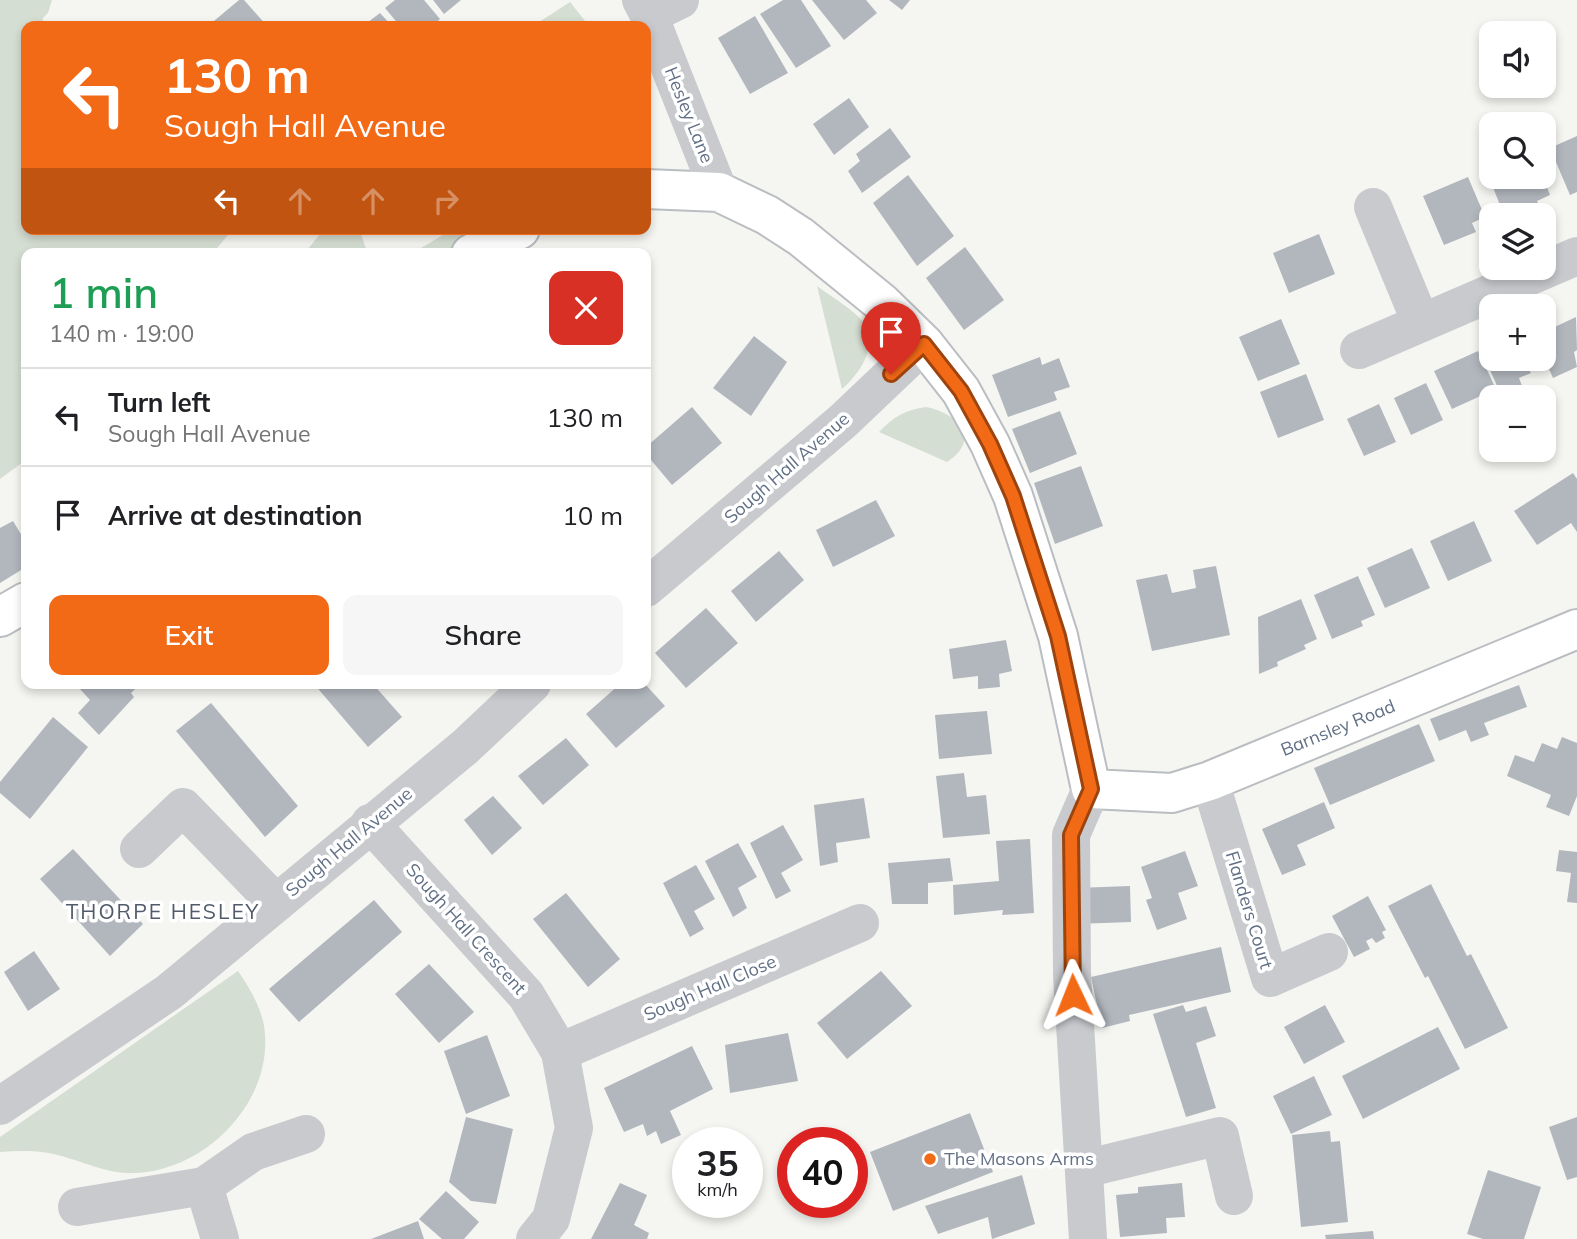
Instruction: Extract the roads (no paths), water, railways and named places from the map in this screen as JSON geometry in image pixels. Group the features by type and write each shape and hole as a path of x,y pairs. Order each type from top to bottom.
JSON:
{"main road":[{"path":"651,189 719,192 767,215 801,237 882,303 924,344 961,391 990,444 1013,496 1058,636 1091,789"},
{"path":"483,248 508,235"},
{"path":"0,617 21,605"},
{"name":"Barnsley Road","path":"1091,789 1172,793 1210,781 1577,629"}],"street":[{"name":"Hesley Lane","path":"657,5 719,192"},
{"path":"1373,207 1421,323"},
{"path":"1359,350 1577,256"},
{"name":"Sough Hall Avenue","path":"651,584 843,421 924,344"},
{"name":"Sough Hall Avenue","path":"0,1106 170,992 370,823 465,747 519,689"},
{"name":"Flanders Court","path":"1210,781 1270,978 1329,951"},
{"path":"1082,1238 1084,1169 1072,974 1071,835 1091,789"},
{"path":"139,849 183,807 275,903"},
{"name":"Sough Hall Crescent","path":"370,823 526,995 560,1052 573,1128 551,1219 535,1239"},
{"name":"Sough Hall Close","path":"560,1052 860,923"},
{"path":"77,1207 204,1186 253,1152 306,1134"},
{"path":"1084,1169 1220,1136 1234,1196"},
{"path":"204,1186 220,1239"}],"place":[{"name":"The Masons Arms","path":"930,1159"}],"district":[{"name":"THORPE HESLEY","path":"163,912"}]}
